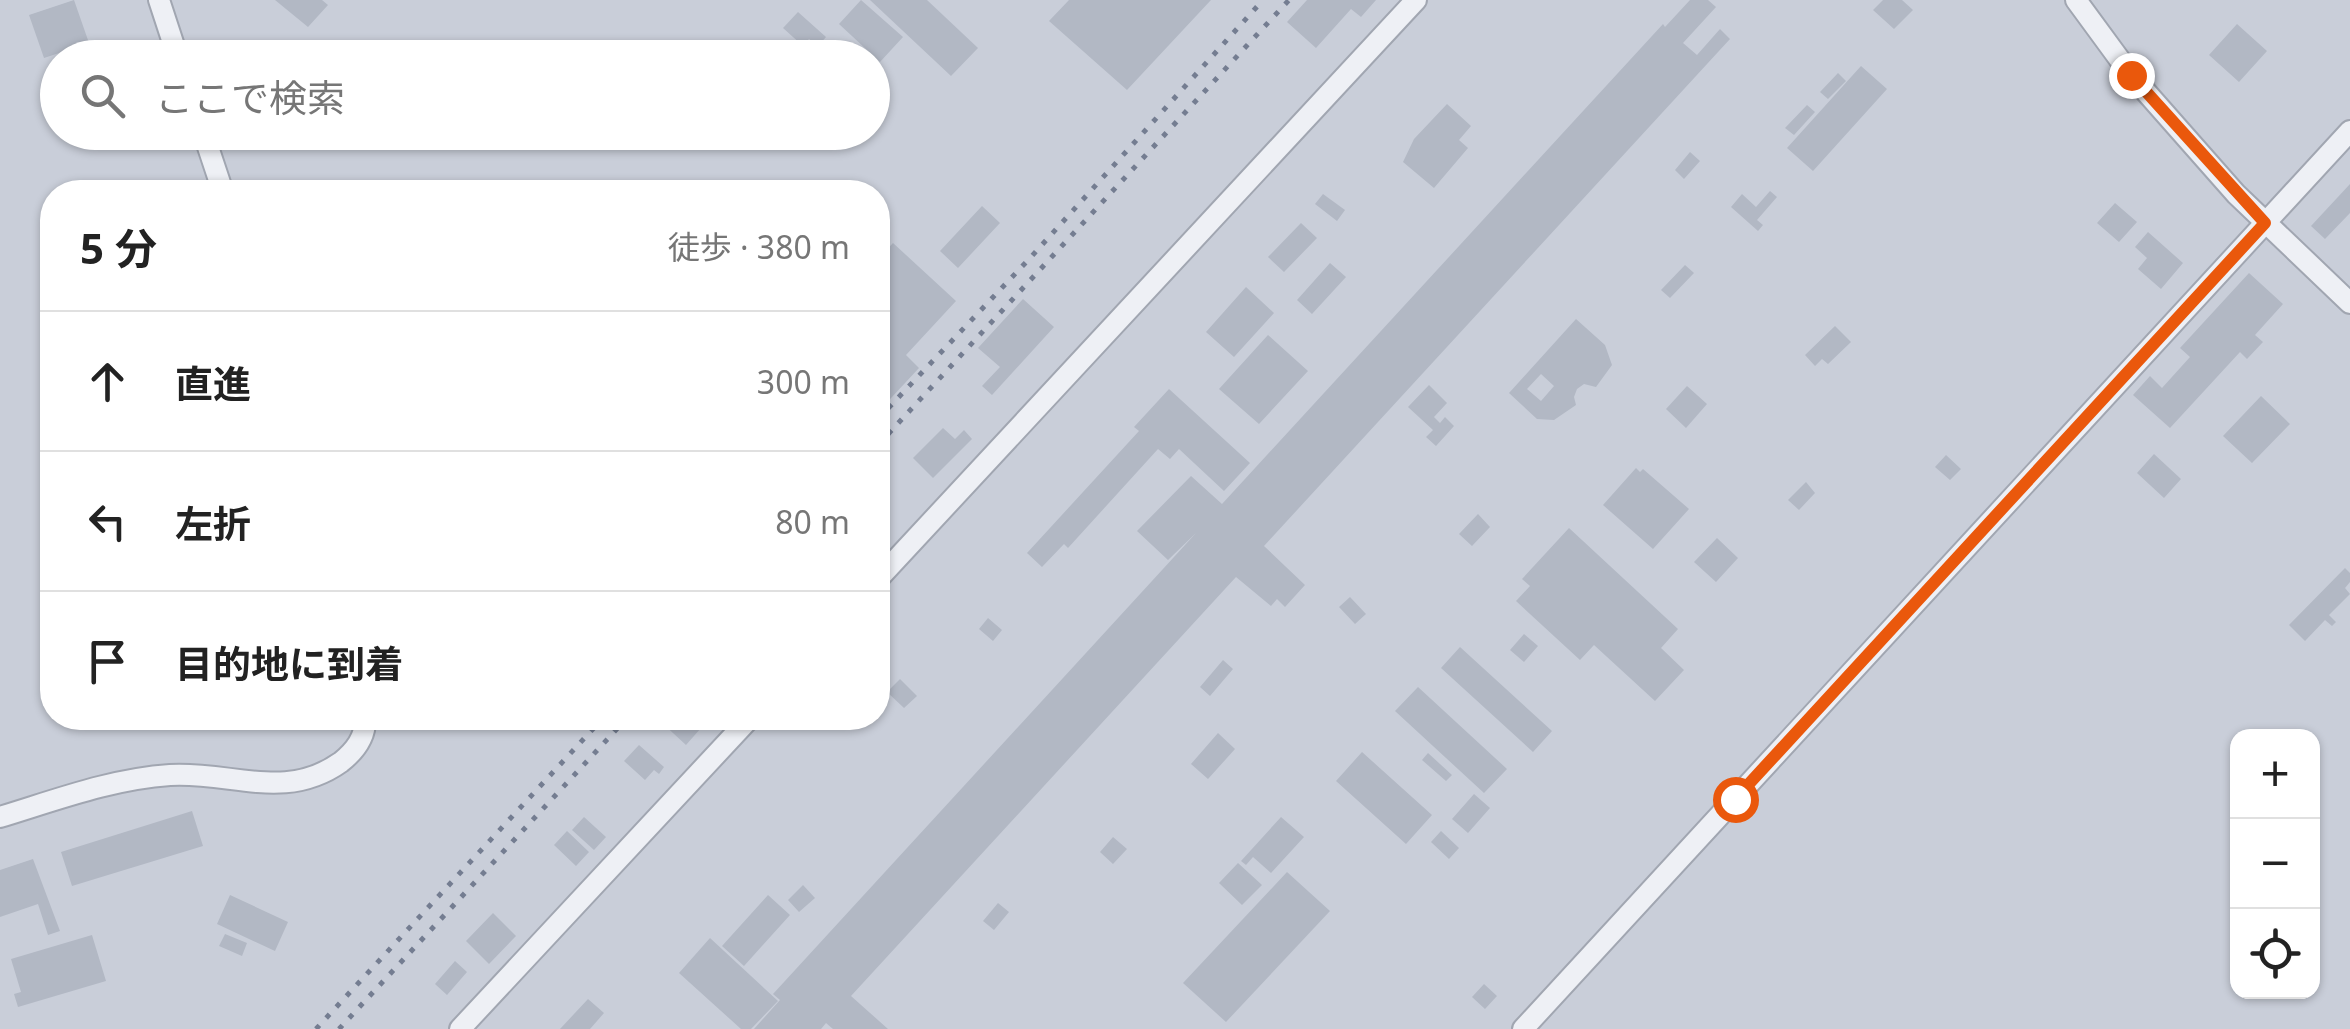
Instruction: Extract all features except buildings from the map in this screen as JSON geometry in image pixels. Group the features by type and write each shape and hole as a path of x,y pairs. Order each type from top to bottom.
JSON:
{"lane":[{"path":"159,0 172,40"},
{"path":"890,566 1416,0"},
{"path":"2076,0 2131,75 2265,223 2350,303"},
{"path":"1523,1029 2350,132"},
{"path":"209,150 219,180"},
{"path":"0,817 97,786 172,774 273,784 321,776 355,752 364,730"},
{"path":"460,1029 739,730"}],"shaded area":[{"path":"0,0 2350,0 2350,1029 0,1029"}],"railway":[{"path":"890,406 1263,0"},
{"path":"890,432 1289,0"},
{"path":"316,1029 592,730"},
{"path":"339,1029 616,730"}],"route":[{"path":"1735,799 2265,223 2131,75"}]}
